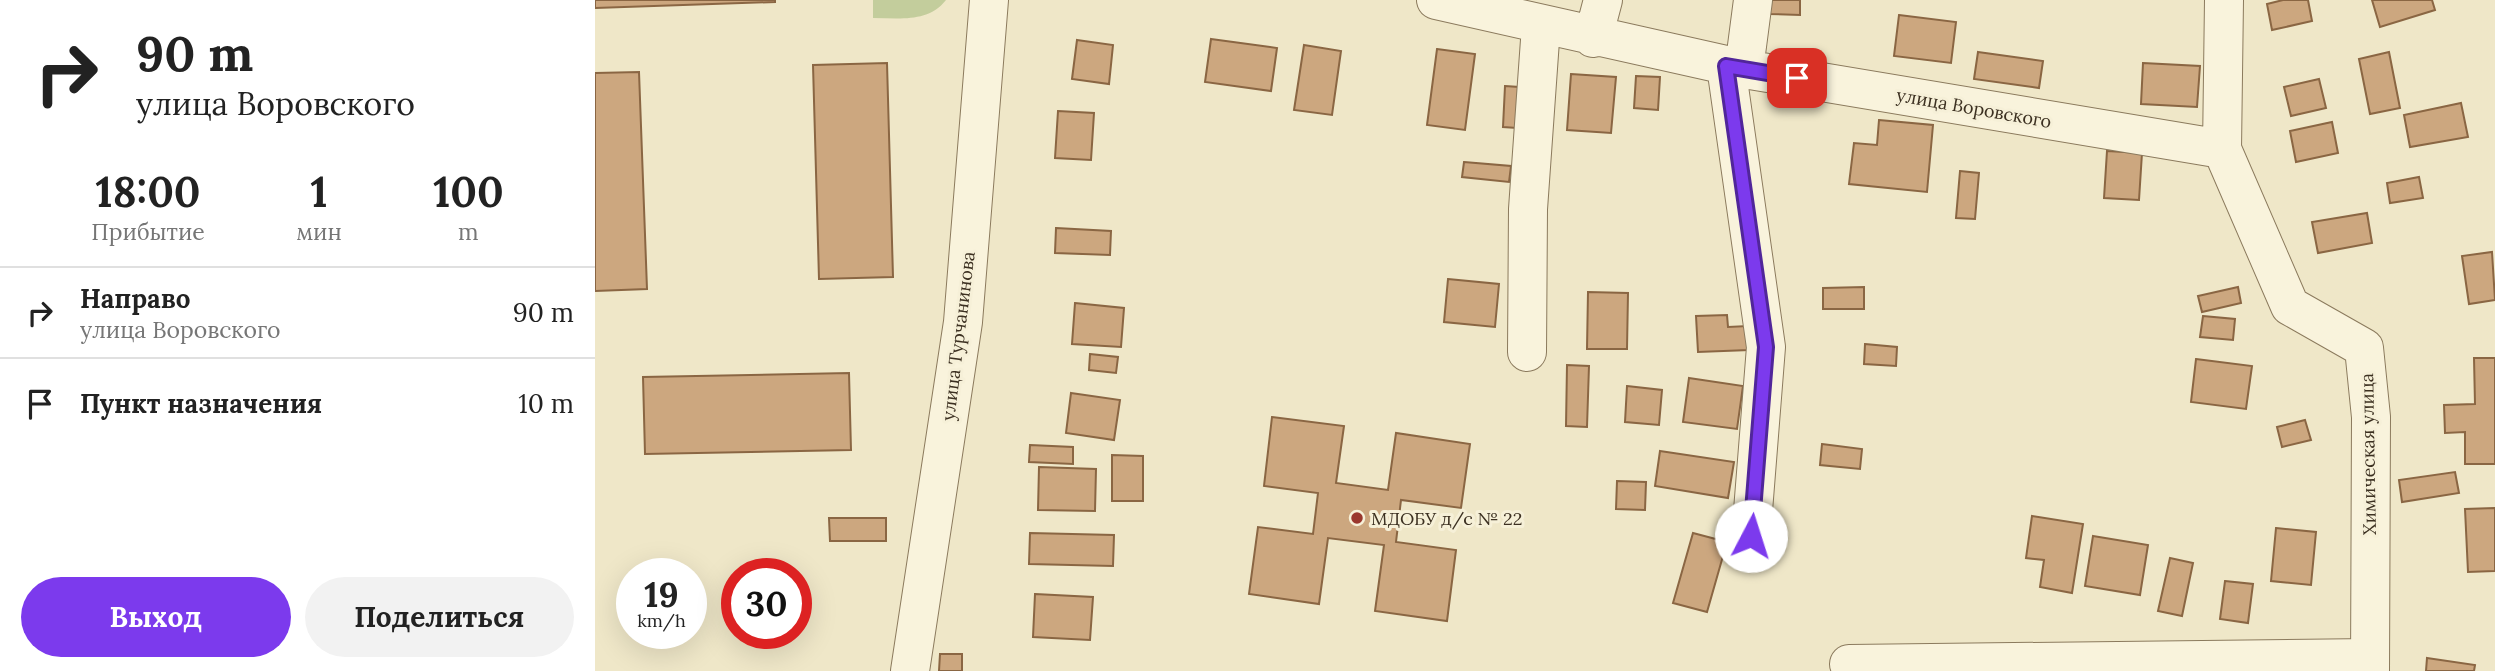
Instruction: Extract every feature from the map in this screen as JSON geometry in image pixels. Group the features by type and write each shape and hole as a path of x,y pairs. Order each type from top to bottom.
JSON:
{"street":[{"name":"улица Турчанинова","path":"910,671 962,331 989,0"},
{"name":"улица Воровского","path":"1436,0 1593,38 1735,67 2222,149"},
{"path":"1593,38 1603,0"},
{"path":"1751,536 1766,347 1735,67 1753,0"},
{"name":"Химическая улица","path":"2224,0 2222,149 2290,306 2364,348 2371,417 2370,665"},
{"path":"1527,352 1528,208 1541,26"},
{"path":"1849,664 2370,665"}],"green space":[{"path":"873,0 946,0 931,13 922,16 873,18"}],"building":[{"path":"595,0 775,0 775,2 595,8"},
{"path":"1769,0 1800,0 1800,15 1769,14"},
{"path":"2283,0 2308,0 2312,21 2272,30 2267,4"},
{"path":"2372,0 2432,0 2435,10 2380,27"},
{"path":"1899,15 1956,22 1951,63 1894,56"},
{"path":"1211,39 1277,48 1271,91 1205,82"},
{"path":"1077,40 1113,45 1109,84 1072,79"},
{"path":"1304,45 1341,51 1332,115 1294,110"},
{"path":"1437,49 1475,54 1465,130 1427,125"},
{"path":"1978,52 2043,61 2039,88 1974,79"},
{"path":"2389,52 2400,108 2370,114 2359,59"},
{"path":"887,63 893,277 819,279 813,65"},
{"path":"2143,63 2200,66 2197,107 2141,104"},
{"path":"639,72 647,289 595,291 595,73"},
{"path":"1571,74 1616,77 1611,133 1567,130"},
{"path":"1636,76 1660,77 1658,110 1634,108"},
{"path":"2319,79 2326,108 2291,116 2284,87"},
{"path":"1505,86 1519,87 1517,128 1503,127"},
{"path":"2461,103 2468,137 2410,147 2404,115"},
{"path":"1058,111 1094,113 1091,160 1055,158"},
{"path":"1879,120 1933,125 1927,192 1849,184 1854,143 1877,145"},
{"path":"2332,122 2338,153 2296,162 2290,131"},
{"path":"2107,151 2142,153 2139,200 2104,198"},
{"path":"1464,162 1511,166 1509,182 1462,177"},
{"path":"1960,171 1979,173 1975,219 1956,218"},
{"path":"2419,177 2423,198 2390,203 2387,183"},
{"path":"2367,213 2372,243 2318,253 2312,222"},
{"path":"1056,228 1111,231 1110,255 1055,253"},
{"path":"2492,252 2495,300 2469,304 2462,256"},
{"path":"1448,279 1499,284 1495,327 1444,322"},
{"path":"1864,287 1864,309 1823,309 1823,288"},
{"path":"2238,287 2241,303 2202,312 2198,296"},
{"path":"1588,292 1628,293 1627,349 1587,349"},
{"path":"1075,303 1124,308 1121,347 1072,344"},
{"path":"1727,315 1728,327 1748,326 1749,350 1698,352 1696,316"},
{"path":"2203,316 2235,319 2233,340 2200,337"},
{"path":"1865,344 1897,347 1896,366 1864,364"},
{"path":"1090,354 1118,357 1116,373 1089,370"},
{"path":"2474,358 2495,358 2495,464 2465,464 2465,432 2445,433 2444,405 2475,404"},
{"path":"2196,359 2252,366 2246,409 2191,402"},
{"path":"1567,365 1589,366 1587,427 1566,426"},
{"path":"849,373 851,450 645,454 643,377"},
{"path":"1689,378 1743,386 1737,429 1683,422"},
{"path":"1627,386 1662,390 1659,425 1625,422"},
{"path":"1071,393 1120,400 1114,440 1066,433"},
{"name":"МДОБУ д/с № 22","path":"1272,417 1344,426 1336,483 1388,490 1396,433 1470,444 1461,508 1401,500 1396,542 1456,550 1447,621 1375,611 1384,545 1328,538 1319,604 1249,594 1258,527 1313,534 1318,493 1264,486"},
{"path":"2305,420 2311,440 2282,447 2277,427"},
{"path":"1822,444 1862,449 1860,469 1820,465"},
{"path":"1030,445 1073,447 1073,464 1029,462"},
{"path":"1660,451 1734,462 1728,498 1655,486"},
{"path":"1112,455 1143,456 1143,501 1112,501"},
{"path":"1039,467 1096,469 1095,511 1038,510"},
{"path":"2455,472 2459,493 2402,502 2399,480"},
{"path":"1617,481 1646,482 1645,510 1616,509"},
{"path":"2495,508 2495,571 2468,572 2465,509"},
{"path":"2032,516 2083,524 2072,593 2040,587 2044,560 2026,558"},
{"path":"829,518 886,518 886,541 830,541"},
{"path":"2276,528 2316,532 2311,585 2271,581"},
{"path":"1030,533 1114,535 1113,566 1029,564"},
{"path":"1693,533 1727,542 1707,612 1673,603"},
{"path":"2093,536 2148,545 2140,595 2085,586"},
{"path":"2170,558 2193,563 2182,616 2158,611"},
{"path":"2225,581 2253,584 2248,623 2220,619"},
{"path":"1035,594 1093,597 1090,640 1033,637"},
{"path":"940,654 962,654 962,671 939,671"},
{"path":"2427,658 2475,665 2474,671 2426,671"}],"place":[{"name":"МДОБУ д/с № 22","path":"1357,518"}],"route":[{"path":"1751,536 1766,347 1726,66 1797,78"}]}
